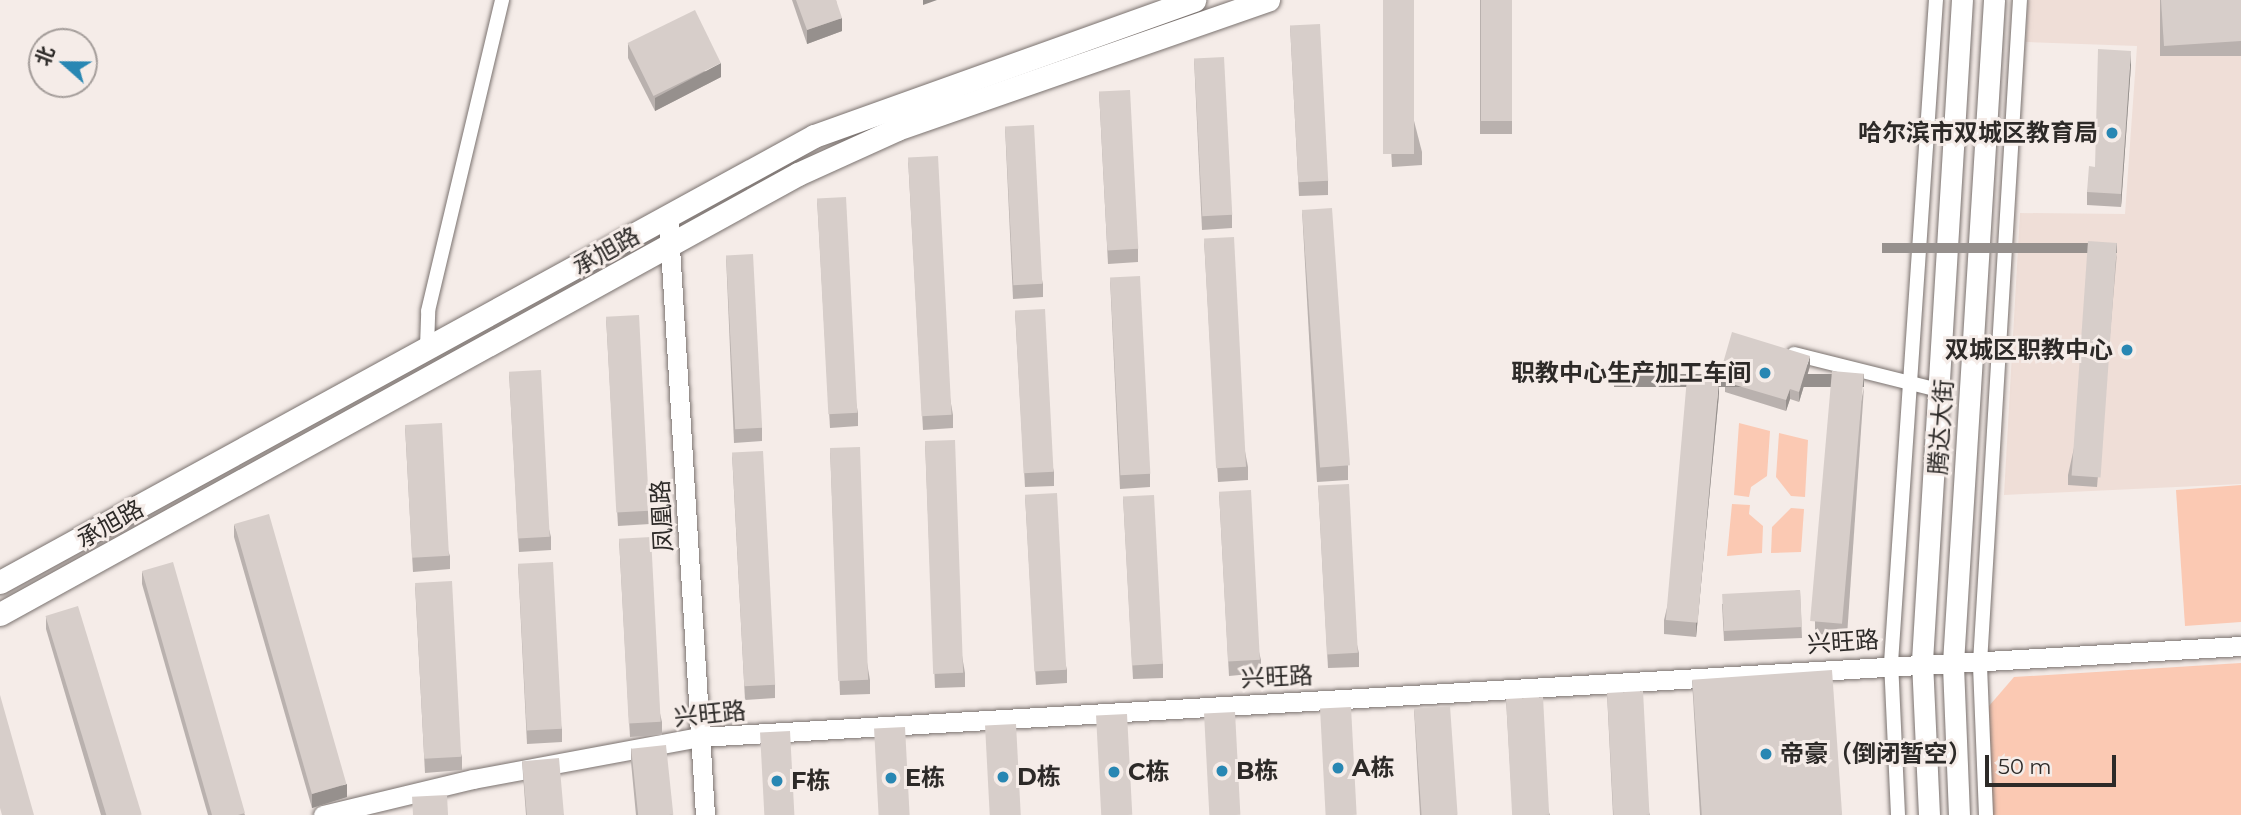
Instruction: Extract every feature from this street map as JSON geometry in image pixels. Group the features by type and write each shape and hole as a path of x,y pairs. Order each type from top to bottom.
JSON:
{"main road":[{"name":"承旭路","path":"0,582 814,136 896,102 1194,0"},
{"name":"承旭路","path":"0,614 798,174 897,129 1268,0"},
{"name":"腾达大街","path":"1929,815 1922,662 1962,0"},
{"name":"腾达大街","path":"1959,815 1953,663 1994,0"}],"street":[{"path":"427,347 428,311 502,0"},
{"path":"1898,815 1891,663 1936,0"},
{"path":"1986,815 1980,663 2020,0"},
{"name":"凤凰路","path":"668,215 705,815"},
{"path":"1781,350 1911,387 1938,390"},
{"name":"兴旺路","path":"323,815 473,779 700,737 1891,663 1980,663 2241,646"}],"shaded area":[{"name":"双城区职教中心","path":"2028,0 2241,0 2241,484 2004,495 2020,213 2125,214 2137,46 2026,42"},
{"path":"1739,423 1770,431 1767,476 1751,487 1749,497 1734,495"},
{"path":"1779,433 1808,440 1805,497 1791,496 1776,477"},
{"path":"2241,485 2241,622 2185,626 2176,490"},
{"path":"1732,504 1750,505 1749,514 1763,526 1762,553 1727,556"},
{"path":"1791,508 1804,509 1801,552 1771,553 1772,527"},
{"path":"2241,663 2241,815 1993,815 1989,706 2014,677"}],"building":[{"path":"796,0 836,0 842,18 807,30"},
{"path":"1383,0 1414,0 1414,154 1383,154"},
{"path":"1481,0 1512,0 1512,121 1481,121"},
{"path":"2161,0 2241,0 2241,41 2164,46"},
{"path":"695,10 721,63 653,96 628,43"},
{"path":"1320,24 1328,181 1298,182 1290,26"},
{"name":"哈尔滨市双城区教育局","path":"2098,49 2131,51 2121,194 2087,192 2089,166 2095,167"},
{"path":"1224,57 1232,215 1202,216 1194,59"},
{"path":"1130,90 1138,249 1107,250 1099,92"},
{"path":"1034,125 1042,284 1013,285 1005,127"},
{"path":"938,156 952,415 922,416 908,158"},
{"path":"846,197 857,413 828,414 817,199"},
{"path":"1332,208 1350,465 1320,467 1302,210"},
{"path":"1234,237 1246,467 1216,468 1204,239"},
{"path":"2088,241 2117,243 2101,477 2072,475"},
{"path":"753,254 762,428 735,429 726,255"},
{"path":"1140,276 1150,474 1120,475 1110,278"},
{"path":"1045,309 1054,472 1024,473 1015,311"},
{"path":"639,315 649,511 616,512 606,317"},
{"name":"职教中心生产加工车间","path":"1732,332 1810,356 1799,392 1790,389 1786,400 1725,382 1728,372 1721,370"},
{"path":"541,370 550,537 518,538 509,372"},
{"path":"1832,371 1864,374 1842,624 1810,621"},
{"path":"1687,378 1719,381 1698,623 1666,620"},
{"path":"442,423 449,556 412,558 405,425"},
{"path":"955,440 963,673 933,674 925,441"},
{"path":"860,447 868,680 838,681 830,448"},
{"path":"763,451 775,685 744,686 732,453"},
{"path":"1349,484 1358,653 1327,654 1318,486"},
{"path":"1251,490 1260,660 1228,661 1219,492"},
{"path":"1057,493 1066,670 1034,671 1025,495"},
{"path":"1154,495 1163,664 1132,665 1123,497"},
{"path":"269,514 346,784 312,794 234,524"},
{"path":"651,537 661,722 629,723 619,539"},
{"path":"173,562 245,813 238,815 212,815 142,571"},
{"path":"553,562 562,729 527,731 518,564"},
{"path":"452,581 461,757 424,759 415,583"},
{"path":"1800,590 1802,627 1724,631 1722,594"},
{"path":"78,606 142,814 106,815 45,616"},
{"name":"帝豪（倒闭暂空）","path":"1832,670 1842,815 1702,815 1692,680"},
{"path":"1643,691 1649,815 1613,815 1607,693"},
{"path":"0,695 34,815 2,815 0,808"},
{"path":"1543,697 1549,815 1512,815 1506,699"},
{"path":"1450,706 1458,815 1422,815 1414,709"},
{"name":"A栋","path":"1351,707 1357,815 1326,815 1320,709"},
{"name":"B栋","path":"1235,712 1240,815 1209,815 1204,714"},
{"name":"C栋","path":"1127,714 1132,815 1101,815 1096,716"},
{"name":"D栋","path":"1016,724 1021,815 990,815 985,726"},
{"name":"E栋","path":"905,727 910,815 879,815 874,729"},
{"name":"F栋","path":"790,731 794,815 764,815 760,733"},
{"path":"666,745 673,815 638,815 631,749"},
{"path":"559,758 564,815 527,815 522,761"},
{"path":"447,795 448,815 413,815 412,797"}],"place":[{"name":"哈尔滨市双城区教育局","path":"2112,133"},
{"name":"双城区职教中心","path":"2127,350"},
{"name":"职教中心生产加工车间","path":"1765,373"},
{"name":"帝豪（倒闭暂空）","path":"1766,754"},
{"name":"A栋","path":"1338,768"},
{"name":"B栋","path":"1222,771"},
{"name":"C栋","path":"1114,772"},
{"name":"D栋","path":"1003,777"},
{"name":"E栋","path":"891,778"},
{"name":"F栋","path":"777,781"}]}
